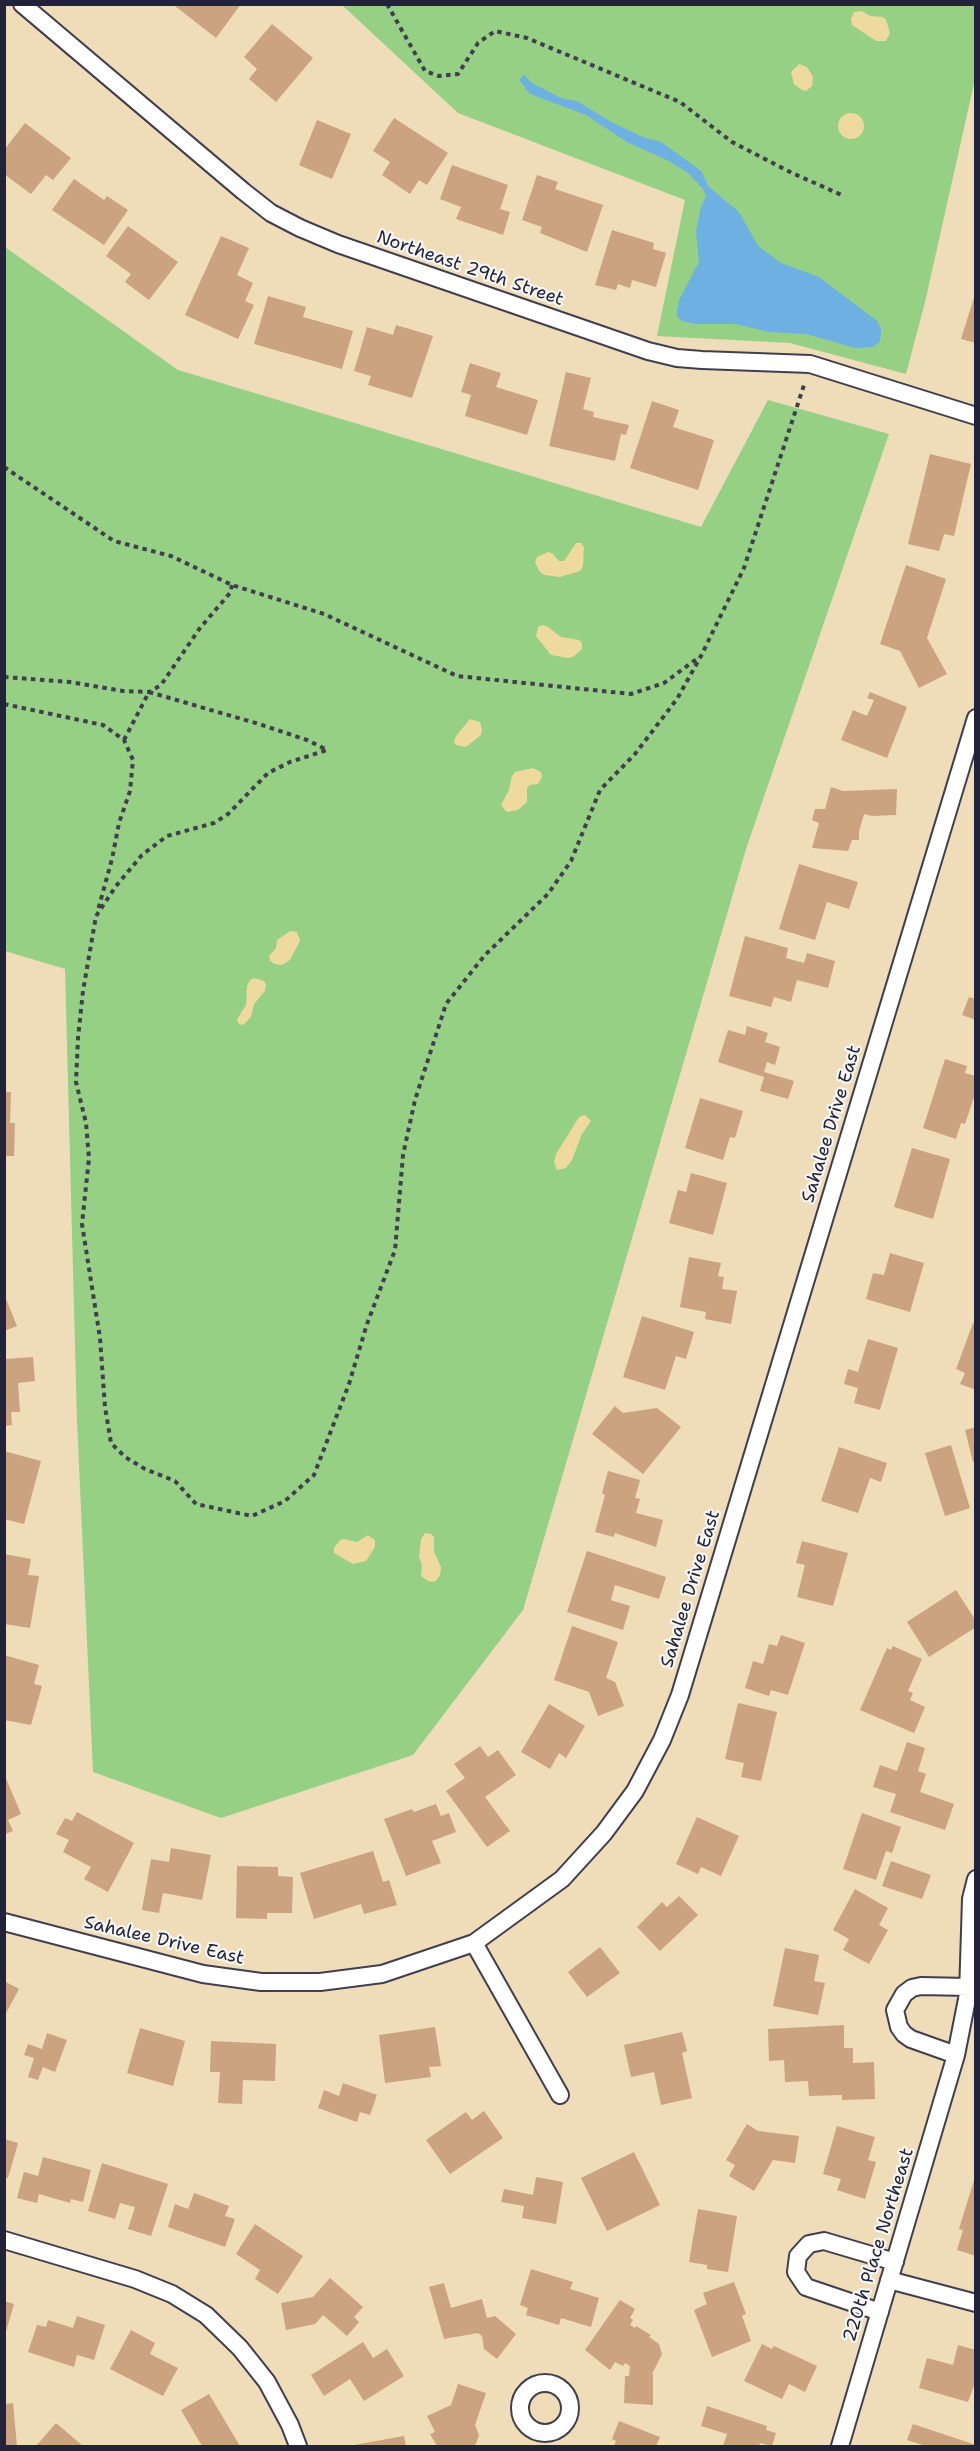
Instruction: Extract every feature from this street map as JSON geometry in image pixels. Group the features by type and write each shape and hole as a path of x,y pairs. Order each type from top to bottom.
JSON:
{"street":[{"name":"Northeast 29th Street","path":"22,4 243,191 271,213 300,228 338,244 648,351 677,358 810,364 975,416"},
{"name":"Sahalee Drive East","path":"4,1922 203,1974 261,1982 320,1982 382,1974 474,1943 524,1908 569,1871 604,1833 635,1791 663,1740 680,1695 975,718"},
{"name":"220th Place Northeast","path":"840,2446 956,2055 968,1987 971,1899 975,1879"},
{"path":"474,1943 560,2095"},
{"path":"956,2055 911,2039 904,2034 899,2027 895,2010 898,2001 912,1988 968,1987"},
{"path":"4,2240 135,2279 172,2294 206,2315 240,2348 267,2382 291,2425 298,2446"},
{"path":"880,2312 806,2287 796,2272 798,2256 809,2244 824,2241 895,2262"},
{"path":"889,2280 975,2303"}],"path":[{"path":"387,4 425,71 440,76 458,74 478,43 495,31 527,38 680,102 732,142 792,173 844,196"},
{"path":"4,704 103,725 124,740 133,760 130,791 119,823 112,859 96,916 83,991 76,1082 86,1123 89,1158 82,1224 100,1338 105,1407 111,1443 124,1457 145,1469 175,1481 196,1504 252,1516 285,1501 314,1474 349,1384 367,1324 395,1250 403,1155 415,1100 446,1004 485,955 548,894 571,861 600,790 635,753 677,699 744,568 810,364"},
{"path":"4,467 114,541 171,556 232,585 324,614 457,676 631,694 663,683 701,656"},
{"path":"124,740 149,692 161,685 200,628 230,593 232,585"},
{"path":"4,677 149,692 259,724 307,740 327,750 290,762 268,773 228,814 213,823 167,836 142,855 116,886 96,916"}],"green space":[{"path":"342,5 973,5 976,9 975,79 925,302 906,374 790,343 657,336 685,200 458,113"},
{"path":"5,247 178,370 701,527 768,400 889,434 747,846 523,1610 413,1755 221,1818 93,1772 77,1421 65,969 5,951"}],"sand":[{"path":"862,11 870,16 883,17 886,20 890,33 886,41 876,41 852,25 851,19 854,12"},
{"path":"799,64 807,67 813,77 812,86 806,91 794,84 791,72"},
{"path":"851,113 860,117 864,126 860,135 851,139 842,135 838,126 842,117"},
{"path":"576,543 581,543 584,547 583,566 580,571 560,577 544,575 540,572 535,563 537,557 548,552 559,561 564,561"},
{"path":"542,625 561,637 579,640 582,643 582,649 573,657 568,658 551,655 536,636 538,627"},
{"path":"470,719 480,722 481,735 466,747 456,745 454,742 456,736"},
{"path":"533,768 541,772 542,777 538,784 527,788 527,802 518,810 507,812 501,805 509,790 512,776 515,772"},
{"path":"290,931 297,932 300,941 290,960 282,965 275,964 270,961 269,956 276,948 277,940"},
{"path":"254,978 264,981 265,991 254,1004 251,1017 243,1025 239,1024 237,1019 246,1005 247,986"},
{"path":"585,1115 591,1121 582,1134 572,1160 566,1168 557,1170 554,1162 556,1154 579,1117"},
{"path":"425,1533 434,1537 434,1552 441,1567 440,1575 436,1581 432,1582 421,1576 422,1565 419,1557 421,1539"},
{"path":"368,1535 375,1540 375,1547 366,1561 353,1564 334,1553 334,1548 340,1540 357,1542"}],"water":[{"path":"524,75 532,83 563,99 577,101 613,123 643,137 661,142 701,171 709,187 739,212 758,246 781,263 819,277 877,321 881,328 880,342 873,347 855,348 806,334 769,332 735,324 696,324 682,321 677,317 680,298 699,262 696,231 706,196 703,189 688,173 669,161 627,142 586,115 530,94 520,81"}],"building":[{"path":"176,4 241,4 216,38 175,6"},
{"path":"272,24 313,58 276,102 249,79 257,69 244,57"},
{"path":"394,118 448,153 427,185 419,180 410,194 382,175 390,162 373,151"},
{"path":"317,120 351,134 332,179 299,165"},
{"path":"25,123 71,158 53,180 46,175 31,194 4,174 4,150"},
{"path":"452,165 508,185 500,209 510,212 503,235 456,219 461,207 440,199"},
{"path":"537,175 558,182 555,189 603,205 587,252 540,233 542,227 522,220"},
{"path":"74,179 104,200 107,196 128,210 104,245 52,210"},
{"path":"128,226 178,262 149,300 125,282 131,274 106,256"},
{"path":"612,230 654,243 653,249 666,253 656,287 632,280 630,288 618,284 616,290 595,285"},
{"path":"221,236 249,248 237,275 253,283 245,301 254,305 238,339 185,315"},
{"path":"976,291 976,343 961,339"},
{"path":"268,296 306,307 303,317 353,331 342,369 254,344"},
{"path":"396,325 433,336 412,398 368,385 371,376 354,371 367,327 393,335"},
{"path":"470,363 501,373 496,387 538,400 527,435 465,416 471,395 461,392"},
{"path":"566,372 591,378 583,409 594,412 593,417 629,425 626,435 621,434 615,461 549,446"},
{"path":"652,401 679,410 673,427 714,440 698,490 630,468"},
{"path":"930,454 971,464 954,536 944,534 939,551 908,544"},
{"path":"906,565 946,579 927,638 947,674 919,688 900,651 880,644"},
{"path":"870,692 907,707 887,758 841,740 853,710 867,716 874,700 867,698"},
{"path":"831,787 843,791 897,789 896,815 864,814 859,840 852,840 848,851 812,848 819,823 812,820 815,809 825,809"},
{"path":"799,864 858,882 849,909 827,902 815,940 779,929"},
{"path":"745,936 788,948 786,958 804,963 807,953 835,961 828,988 797,980 791,1002 774,997 771,1007 729,996"},
{"path":"969,997 976,999 976,1020 962,1015"},
{"path":"747,1026 768,1033 765,1042 780,1047 775,1065 767,1062 764,1072 794,1081 788,1099 760,1091 764,1077 718,1062 728,1030 745,1035"},
{"path":"945,1059 967,1066 965,1073 976,1076 976,1091 965,1124 961,1123 956,1139 923,1128"},
{"path":"4,1092 11,1092 10,1123 15,1123 14,1156 4,1156"},
{"path":"700,1098 743,1111 735,1138 730,1137 723,1160 685,1148"},
{"path":"912,1148 950,1159 933,1219 894,1207"},
{"path":"691,1173 727,1183 713,1235 669,1223 678,1190 686,1192"},
{"path":"890,1253 924,1263 910,1312 866,1299 873,1273 884,1275"},
{"path":"689,1257 721,1263 718,1276 724,1277 722,1289 737,1291 731,1324 705,1319 706,1312 680,1307"},
{"path":"4,1294 17,1326 4,1331"},
{"path":"642,1316 694,1332 686,1359 676,1356 665,1390 623,1377"},
{"path":"973,1323 976,1324 976,1390 960,1384 965,1373 956,1369"},
{"path":"868,1339 898,1348 880,1410 854,1403 858,1388 844,1384 848,1369 858,1372"},
{"path":"33,1357 35,1381 18,1383 20,1412 11,1412 12,1425 4,1426 4,1359"},
{"path":"615,1406 623,1413 657,1408 681,1427 643,1474 592,1434"},
{"path":"976,1427 976,1461 973,1462 965,1430"},
{"path":"951,1445 970,1508 945,1516 925,1453"},
{"path":"839,1447 887,1463 881,1482 870,1478 858,1513 821,1501"},
{"path":"4,1451 41,1461 24,1524 4,1519"},
{"path":"608,1471 640,1480 635,1498 640,1499 636,1513 663,1520 656,1547 615,1533 614,1537 595,1532 605,1495 602,1493"},
{"path":"802,1541 848,1553 833,1606 797,1597 805,1565 796,1563"},
{"path":"587,1551 666,1577 659,1599 615,1585 611,1600 630,1606 623,1630 567,1612"},
{"path":"4,1554 31,1559 28,1575 39,1576 30,1628 4,1624"},
{"path":"956,1590 976,1621 976,1627 929,1657 907,1622"},
{"path":"572,1626 618,1642 606,1678 615,1682 624,1706 598,1716 589,1692 554,1680"},
{"path":"781,1635 805,1643 788,1695 771,1690 769,1696 745,1688 753,1661 763,1664 769,1644 777,1646"},
{"path":"893,1646 922,1659 908,1691 913,1693 910,1700 925,1707 914,1733 860,1710 887,1648 891,1650"},
{"path":"4,1655 39,1665 34,1684 42,1686 31,1725 4,1720"},
{"path":"738,1703 777,1712 761,1781 741,1777 744,1763 725,1759"},
{"path":"549,1704 585,1726 566,1758 559,1753 550,1769 521,1752"},
{"path":"907,1742 925,1748 918,1771 926,1774 920,1792 954,1804 945,1830 890,1812 896,1794 873,1787 880,1765 897,1771"},
{"path":"480,1746 488,1757 498,1750 516,1775 485,1797 510,1831 487,1847 446,1791 465,1778 454,1764"},
{"path":"5,1776 21,1814 8,1820 13,1831 5,1834"},
{"path":"436,1804 441,1816 449,1813 456,1832 432,1841 441,1863 406,1876 384,1819 412,1809 414,1812"},
{"path":"77,1812 134,1843 108,1892 84,1879 91,1867 63,1852 69,1840 56,1834 65,1818 72,1821"},
{"path":"862,1813 901,1827 892,1853 886,1851 876,1880 843,1869"},
{"path":"697,1817 739,1836 721,1876 701,1867 698,1874 676,1864"},
{"path":"171,1848 211,1855 202,1900 163,1893 159,1913 142,1910 151,1859 169,1862"},
{"path":"373,1851 383,1882 389,1880 397,1905 364,1914 361,1904 314,1919 300,1873"},
{"path":"891,1861 931,1875 922,1899 882,1886"},
{"path":"237,1866 278,1867 278,1876 293,1877 292,1913 267,1913 267,1919 236,1918"},
{"path":"855,1889 888,1908 879,1925 888,1930 869,1964 843,1950 849,1939 833,1930"},
{"path":"679,1896 698,1915 660,1951 637,1927 662,1902 667,1907"},
{"path":"600,1947 620,1973 587,1997 568,1972"},
{"path":"785,1948 819,1955 814,1981 825,1983 818,2015 773,2006"},
{"path":"4,1981 19,1989 4,2017"},
{"path":"844,2025 844,2048 853,2048 853,2063 874,2062 875,2099 842,2100 842,2095 809,2096 808,2081 785,2082 784,2060 769,2061 768,2029"},
{"path":"435,2027 441,2066 429,2067 431,2077 385,2083 379,2035"},
{"path":"140,2028 185,2041 173,2086 127,2073"},
{"path":"682,2032 687,2051 682,2053 692,2098 661,2105 654,2072 631,2077 624,2045"},
{"path":"47,2033 67,2040 55,2072 43,2067 38,2080 28,2077 34,2058 24,2055 28,2044 42,2049"},
{"path":"211,2041 276,2044 275,2081 243,2080 242,2104 218,2103 220,2072 210,2072"},
{"path":"343,2083 377,2095 370,2115 360,2112 357,2122 318,2108 324,2090 339,2096"},
{"path":"484,2111 503,2138 450,2174 426,2140 466,2112 472,2120"},
{"path":"747,2124 758,2131 799,2136 795,2163 773,2160 754,2191 729,2176 735,2165 726,2160"},
{"path":"837,2126 875,2137 868,2160 876,2162 865,2199 837,2190 841,2179 823,2174"},
{"path":"4,2139 18,2143 8,2178 4,2177"},
{"path":"634,2152 660,2205 607,2231 581,2178"},
{"path":"43,2157 91,2170 83,2202 71,2199 70,2203 39,2194 37,2203 17,2198 24,2172 38,2176"},
{"path":"102,2163 168,2184 151,2236 128,2229 135,2207 120,2203 115,2219 88,2211"},
{"path":"536,2177 563,2182 556,2224 522,2218 524,2206 501,2202 504,2189 533,2195"},
{"path":"975,2177 976,2256 957,2250 963,2230 959,2229"},
{"path":"194,2193 229,2206 225,2216 235,2219 225,2247 168,2227 175,2204 188,2209"},
{"path":"698,2209 737,2216 728,2272 707,2269 707,2265 689,2262"},
{"path":"255,2224 303,2256 278,2294 255,2279 260,2270 236,2254"},
{"path":"531,2269 573,2282 570,2289 599,2298 591,2327 561,2318 559,2325 526,2315 528,2308 520,2305"},
{"path":"330,2278 363,2307 354,2317 359,2322 347,2336 323,2315 315,2324 286,2330 281,2303 313,2297"},
{"path":"734,2282 746,2314 742,2316 751,2341 712,2357 694,2310 707,2304 703,2293"},
{"path":"444,2283 451,2308 482,2299 487,2318 495,2316 516,2334 497,2359 484,2349 482,2336 478,2333 444,2339 429,2287"},
{"path":"620,2300 635,2309 630,2318 633,2320 630,2325 651,2335 649,2337 659,2344 662,2354 652,2374 653,2405 624,2403 625,2376 629,2376 630,2366 625,2363 623,2366 615,2362 610,2370 585,2350"},
{"path":"4,2301 14,2304 5,2335 4,2335"},
{"path":"77,2316 105,2325 94,2360 77,2355 74,2367 28,2352 37,2325 46,2327 48,2320 73,2328"},
{"path":"131,2330 155,2343 150,2354 178,2368 163,2396 110,2369"},
{"path":"363,2342 373,2358 387,2349 404,2376 364,2401 350,2379 324,2396 311,2375"},
{"path":"762,2344 772,2349 774,2346 817,2366 805,2392 789,2384 782,2399 744,2381"},
{"path":"958,2345 976,2350 976,2380 968,2402 919,2388 927,2358 953,2365"},
{"path":"458,2384 486,2393 475,2425 479,2435 476,2444 437,2446 430,2434 435,2432 427,2416 451,2405"},
{"path":"209,2394 240,2446 202,2446 181,2410"},
{"path":"13,2403 17,2446 5,2446 5,2404"},
{"path":"707,2406 767,2426 766,2430 776,2433 772,2446 760,2443 759,2446 723,2446 727,2434 701,2426"},
{"path":"619,2421 660,2437 656,2446 614,2446 616,2441 612,2439"},
{"path":"56,2423 83,2446 36,2446"},
{"path":"913,2424 976,2446 926,2446 907,2440"},
{"path":"404,2436 406,2446 354,2446 354,2445"}]}
